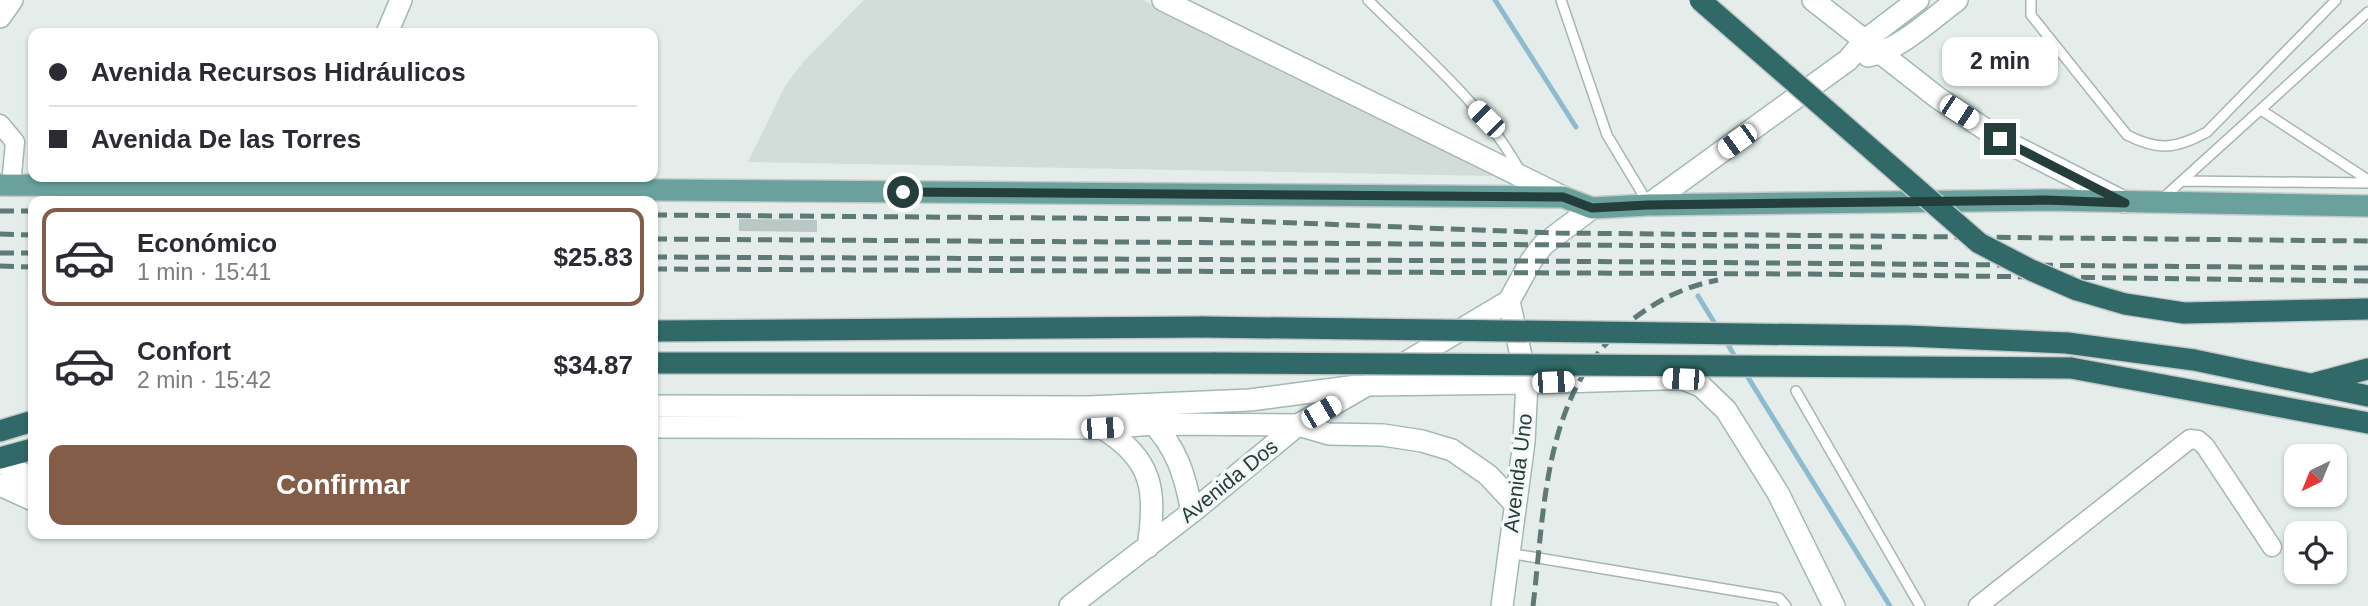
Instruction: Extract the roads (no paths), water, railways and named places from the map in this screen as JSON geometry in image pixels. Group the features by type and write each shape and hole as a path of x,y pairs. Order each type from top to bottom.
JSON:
{"highway":[{"path":"1700,0 1979,243 2031,270 2077,290 2124,304 2184,313 2368,309"},
{"path":"658,331 1203,327 1907,336 2067,343 2194,360 2368,396"},
{"path":"658,363 2071,368 2368,423"},
{"path":"2310,384 2368,369"},
{"path":"0,431 28,423"},
{"path":"0,460 28,451"}],"main road":[{"path":"0,17 12,0"},
{"path":"389,28 401,0"},
{"path":"1163,0 1563,197 1592,208 2045,200 2368,206"},
{"path":"1813,0 1938,99 2000,139 2125,203"},
{"path":"1872,47 1918,0"},
{"path":"1648,205 1848,60 1872,47 1902,40 1957,0"},
{"path":"6,185 246,182 1563,197"},
{"path":"658,406 1136,406 1250,400 1367,385 1509,301 1543,245 1592,208"},
{"name":"Avenida Uno","path":"1502,606 1524,442 1527,383 1509,301"},
{"name":"Avenida Dos","path":"1070,606 1148,547 1298,425 1367,385 1683,379 1702,386 1726,410 1778,493 1834,606"},
{"path":"1136,406 1165,436 1178,461 1192,512"},
{"path":"658,427 1102,428 1154,425 1298,425 1329,434 1383,435 1422,441 1452,450 1488,475 1515,504"},
{"path":"1102,428 1120,439 1139,458 1149,479 1153,500 1148,547"},
{"path":"0,460 28,476"},
{"path":"0,485 28,498"}],"street":[{"path":"0,124 15,142 6,185"},
{"path":"1978,606 2190,439 2198,440 2205,446 2272,547"}],"lane":[{"path":"1367,0 1486,119 1507,146 1524,177"},
{"path":"1561,0 1607,135 1648,205"},
{"path":"2031,0 2031,15 2127,135 2143,143 2184,145 2207,132 2336,0"},
{"path":"2160,202 2368,12"},
{"path":"2261,110 2368,181"},
{"path":"2182,181 2368,181"},
{"path":"1796,391 1920,606"},
{"path":"1508,553 1779,598 1786,606"}],"waterway":[{"path":"1495,0 1576,127"},
{"path":"1698,296 1717,327"},
{"path":"1724,338 1737,360"},
{"path":"1744,371 1890,606"}],"railway":[{"path":"0,211 28,211"},
{"path":"658,215 1192,219 1556,233 2368,241"},
{"path":"0,234 28,235"},
{"path":"658,239 1882,247"},
{"path":"0,253 28,253"},
{"path":"658,257 2368,268"},
{"path":"0,266 28,267"},
{"path":"658,269 1805,274 2368,281"},
{"path":"1533,606 1553,453 1564,417 1579,383 1599,352 1627,324 1681,291 1718,280"}]}
